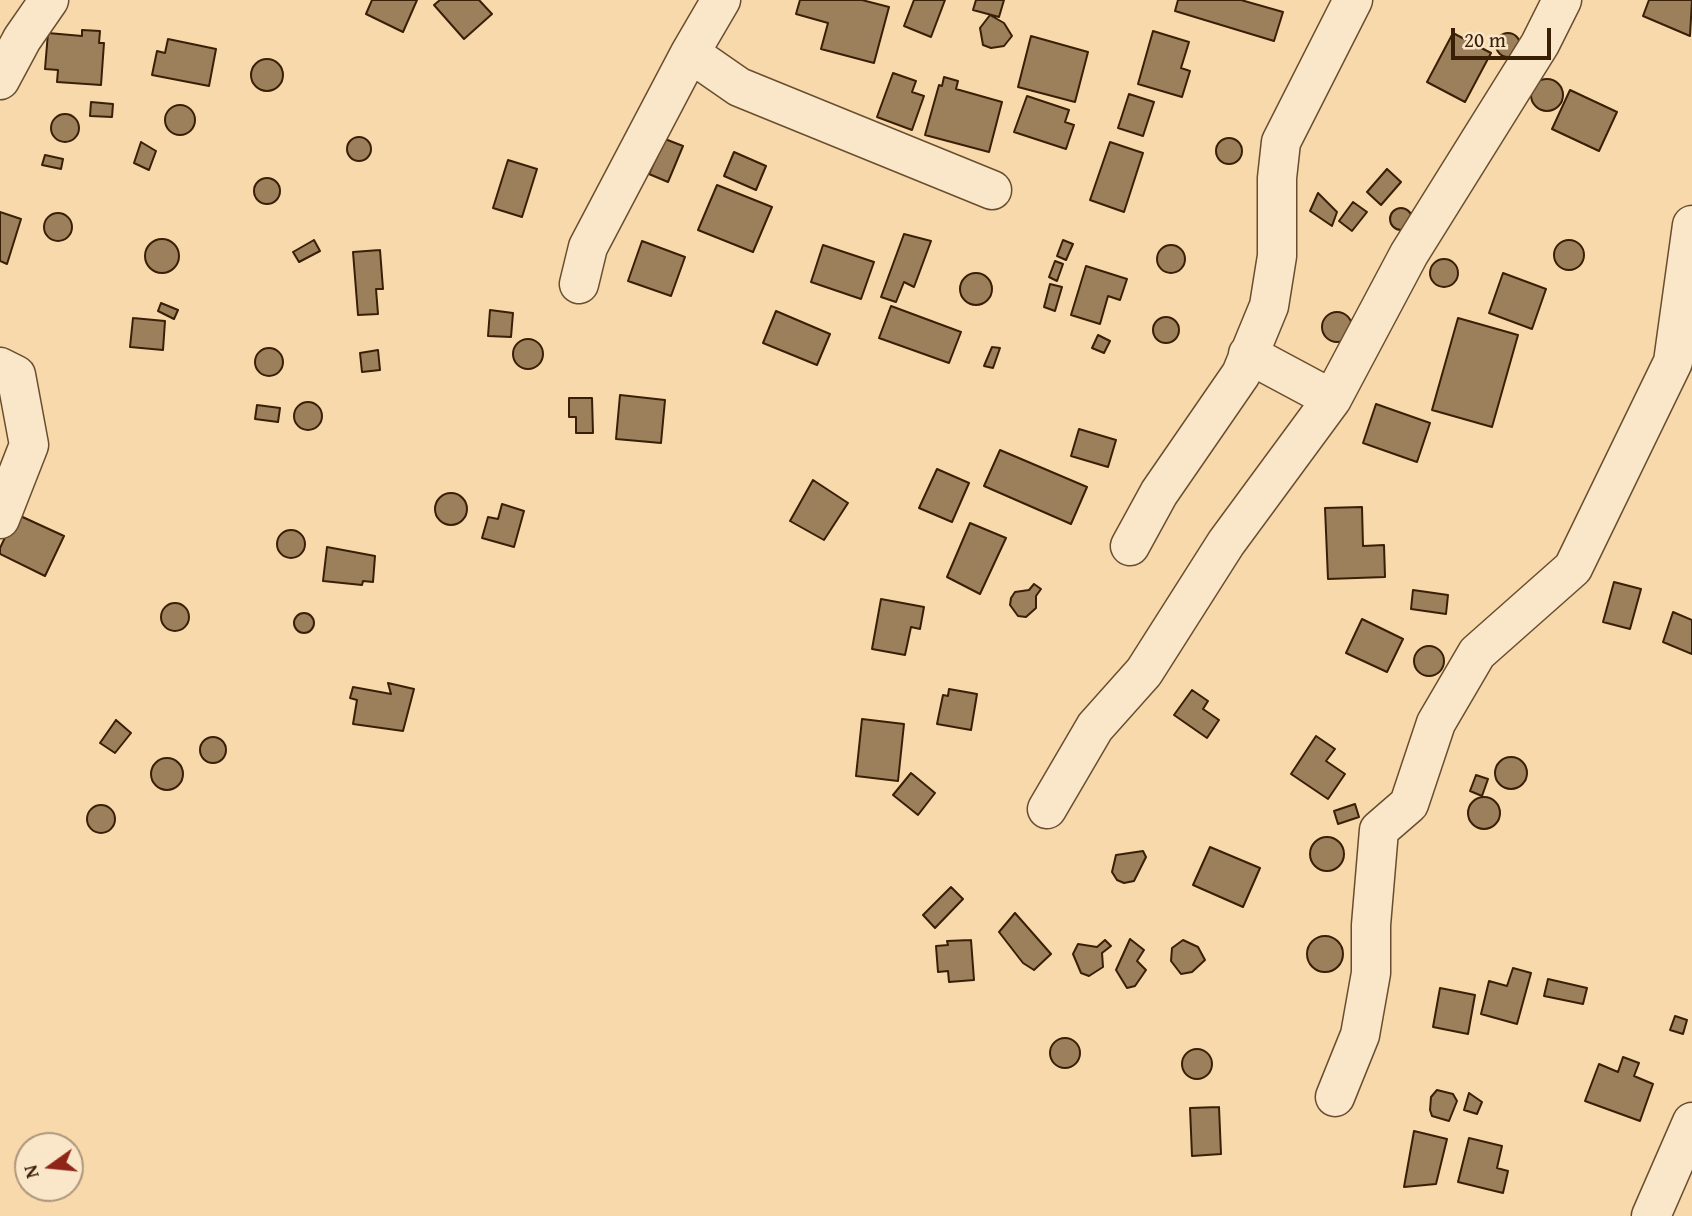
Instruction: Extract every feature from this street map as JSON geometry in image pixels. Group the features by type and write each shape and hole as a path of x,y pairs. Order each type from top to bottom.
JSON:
{"street":[{"path":"0,80 22,39 49,0"},
{"path":"579,284 588,247 690,53 721,0"},
{"path":"1130,545 1159,493 1241,374 1269,306 1277,256 1277,178 1281,142 1353,0"},
{"path":"1047,809 1095,727 1144,672 1226,543 1332,399 1375,324 1409,254 1540,44 1562,0"},
{"path":"690,53 739,87 992,190"},
{"path":"1335,1097 1360,1035 1371,973 1371,925 1379,830 1409,804 1436,723 1477,653 1573,568 1672,362 1692,225"},
{"path":"1248,354 1332,399"},
{"path":"0,367 16,375 29,444 0,519"},
{"path":"1651,1216 1692,1122"}],"building":[{"path":"372,0 417,0 403,32 366,14"},
{"path":"440,0 479,0 492,14 464,39 434,5"},
{"path":"800,0 862,0 889,7 874,63 821,49 828,23 796,14"},
{"path":"914,0 945,0 931,37 904,26"},
{"path":"976,0 1004,0 999,17 973,10"},
{"path":"1178,0 1241,0 1283,12 1274,41 1175,11"},
{"path":"1649,0 1692,0 1690,36 1643,16"},
{"path":"990,15 1004,23 1012,36 1004,46 991,48 983,45 980,28"},
{"path":"82,30 100,31 99,43 104,43 101,85 57,82 58,70 45,69 48,33 82,36"},
{"path":"1153,31 1189,42 1181,68 1190,71 1182,97 1138,84"},
{"path":"1453,33 1491,53 1465,102 1427,82"},
{"path":"1508,33 1516,37 1520,45 1516,53 1508,57 1500,53 1496,45 1500,37"},
{"path":"1031,36 1088,52 1075,102 1018,87"},
{"path":"168,39 216,49 209,86 152,75 157,51 165,53"},
{"path":"267,59 278,64 283,75 278,86 267,91 256,86 251,75 256,64"},
{"path":"893,73 916,81 912,92 924,96 912,130 877,117"},
{"path":"944,77 958,81 956,89 1002,102 989,152 925,135 939,85 942,86"},
{"path":"1547,79 1558,84 1563,95 1558,106 1547,111 1536,106 1531,95 1536,84"},
{"path":"1570,90 1617,112 1599,151 1552,129"},
{"path":"1129,94 1154,102 1143,136 1118,128"},
{"path":"1027,96 1069,110 1065,122 1074,125 1066,149 1014,132"},
{"path":"91,102 113,104 112,117 90,116"},
{"path":"180,105 191,109 195,120 191,131 180,135 169,131 165,120 169,109"},
{"path":"65,114 75,118 79,128 75,138 65,142 55,138 51,128 55,118"},
{"path":"359,137 368,140 371,149 368,158 359,161 350,158 347,149 350,140"},
{"path":"1229,138 1238,142 1242,151 1238,160 1229,164 1220,160 1216,151 1220,142"},
{"path":"665,139 683,146 668,182 649,174"},
{"path":"141,142 156,151 149,170 134,163"},
{"path":"1110,142 1143,153 1124,212 1090,200"},
{"path":"734,152 766,166 756,190 724,176"},
{"path":"45,155 63,159 61,169 42,165"},
{"path":"508,160 537,169 522,217 493,208"},
{"path":"1387,169 1401,182 1381,205 1367,192"},
{"path":"267,178 276,182 280,191 276,200 267,204 258,200 254,191 258,182"},
{"path":"717,185 772,207 753,252 698,230"},
{"path":"1318,193 1337,212 1332,226 1310,211"},
{"path":"1353,202 1367,212 1352,231 1339,221"},
{"path":"1401,208 1411,215 1412,219 1405,229 1401,230 1391,223 1390,219 1397,209"},
{"path":"0,212 21,219 7,264 0,261"},
{"path":"58,213 68,217 72,227 68,237 58,241 48,237 44,227 48,217"},
{"path":"904,234 931,241 914,287 904,282 896,302 881,297"},
{"path":"162,239 174,244 179,256 174,268 162,273 150,268 145,256 150,244"},
{"path":"314,240 320,251 299,262 293,252"},
{"path":"1063,240 1073,244 1066,260 1057,256"},
{"path":"1569,240 1580,244 1584,255 1580,266 1569,270 1558,266 1554,255 1558,244"},
{"path":"642,241 685,257 671,296 628,281"},
{"path":"823,245 874,262 861,299 811,282"},
{"path":"1171,245 1181,249 1185,259 1181,269 1171,273 1161,269 1157,259 1161,249"},
{"path":"380,250 383,289 376,289 378,314 358,315 353,252"},
{"path":"1444,259 1454,263 1458,273 1454,283 1444,287 1434,283 1430,273 1434,263"},
{"path":"1055,261 1063,264 1057,281 1049,277"},
{"path":"1086,266 1127,279 1120,300 1108,296 1100,324 1071,315"},
{"path":"976,273 987,278 992,289 987,300 976,305 965,300 960,289 965,278"},
{"path":"1503,273 1546,289 1532,329 1489,313"},
{"path":"1050,284 1062,287 1055,311 1044,307"},
{"path":"161,303 178,310 174,319 158,311"},
{"path":"891,306 961,332 949,363 879,338"},
{"path":"490,310 513,313 511,337 488,336"},
{"path":"776,311 830,334 817,365 763,343"},
{"path":"1337,312 1347,317 1352,327 1347,337 1337,342 1327,337 1322,327 1327,317"},
{"path":"1166,317 1175,321 1179,330 1175,339 1166,343 1157,339 1153,330 1157,321"},
{"path":"133,318 165,321 163,350 130,347"},
{"path":"1458,318 1518,335 1492,427 1432,410"},
{"path":"1098,335 1110,341 1104,353 1092,348"},
{"path":"528,339 539,343 543,354 539,365 528,369 517,365 513,354 517,343"},
{"path":"992,347 1000,348 993,368 984,366"},
{"path":"269,348 279,352 283,362 279,372 269,376 259,372 255,362 259,352"},
{"path":"378,350 380,370 362,372 360,353"},
{"path":"620,395 665,400 661,443 616,439"},
{"path":"569,398 592,398 593,433 576,433 576,417 569,417"},
{"path":"308,402 318,406 322,416 318,426 308,430 298,426 294,416 298,406"},
{"path":"1376,404 1430,423 1417,462 1363,443"},
{"path":"257,405 280,408 278,422 255,419"},
{"path":"1079,429 1116,440 1108,467 1071,456"},
{"path":"1000,450 1087,487 1071,524 984,486"},
{"path":"937,469 969,483 952,522 919,508"},
{"path":"813,480 848,503 824,540 790,521"},
{"path":"451,493 462,498 467,509 462,520 451,525 440,520 435,509 440,498"},
{"path":"502,504 524,511 514,547 482,538 488,517 498,519"},
{"path":"1362,507 1363,546 1384,545 1385,577 1328,579 1325,508"},
{"path":"16,514 64,536 45,576 0,554 0,548"},
{"path":"970,523 1006,538 980,594 947,577"},
{"path":"291,530 301,534 305,544 301,554 291,558 281,554 277,544 281,534"},
{"path":"327,547 375,556 373,582 363,581 362,585 323,581"},
{"path":"1614,582 1641,589 1630,629 1603,622"},
{"path":"1034,584 1041,589 1036,596 1036,608 1026,617 1018,616 1010,605 1011,598 1015,592 1029,590"},
{"path":"1413,590 1448,595 1446,614 1411,609"},
{"path":"881,599 924,607 920,629 911,627 905,655 872,649"},
{"path":"175,603 185,607 189,617 185,627 175,631 165,627 161,617 165,607"},
{"path":"1673,612 1692,620 1692,654 1663,642"},
{"path":"300,613 308,613 314,623 308,633 300,633 294,627 294,619"},
{"path":"1362,619 1403,639 1387,672 1346,653"},
{"path":"1429,646 1440,650 1444,661 1440,672 1429,676 1418,672 1414,661 1418,650"},
{"path":"388,683 414,689 403,731 353,724 357,700 350,698 353,687 391,694"},
{"path":"949,689 977,694 971,730 937,724 943,695 948,696"},
{"path":"1192,690 1208,701 1203,709 1219,720 1207,738 1174,715"},
{"path":"862,719 904,724 898,781 856,776"},
{"path":"116,720 131,733 115,753 100,743"},
{"path":"1316,736 1335,749 1326,761 1345,774 1328,799 1291,774"},
{"path":"213,737 222,741 226,750 222,759 213,763 204,759 200,750 204,741"},
{"path":"1511,757 1522,762 1527,773 1522,784 1511,789 1500,784 1495,773 1500,762"},
{"path":"167,758 178,763 183,774 178,785 167,790 156,785 151,774 156,763"},
{"path":"911,773 935,793 918,815 893,795"},
{"path":"1476,775 1488,779 1482,796 1470,791"},
{"path":"1484,797 1496,801 1500,813 1496,825 1484,829 1472,825 1468,813 1472,801"},
{"path":"1355,804 1359,817 1338,824 1334,811"},
{"path":"101,805 111,809 115,819 111,829 101,833 91,829 87,819 91,809"},
{"path":"1327,837 1339,842 1344,854 1339,866 1327,871 1315,866 1310,854 1315,842"},
{"path":"1210,847 1260,868 1243,907 1193,885"},
{"path":"1143,851 1146,857 1134,881 1124,883 1117,880 1112,872 1116,855"},
{"path":"951,887 963,899 935,928 923,915"},
{"path":"1015,913 1051,954 1034,970 1023,963 999,932"},
{"path":"1325,936 1338,941 1343,954 1338,967 1325,972 1312,967 1307,954 1312,941"},
{"path":"1130,939 1144,950 1137,961 1146,970 1135,986 1127,988 1116,970"},
{"path":"971,940 974,980 949,982 948,971 938,972 936,946 948,945 947,941"},
{"path":"1105,940 1111,946 1102,953 1103,967 1089,976 1081,973 1073,954 1078,944 1097,947"},
{"path":"1183,940 1198,947 1205,960 1192,972 1181,974 1171,961 1172,948"},
{"path":"1513,968 1531,973 1517,1024 1481,1014 1489,981 1507,986"},
{"path":"1548,979 1587,988 1583,1004 1544,996"},
{"path":"1440,988 1475,995 1468,1034 1433,1027"},
{"path":"1675,1016 1687,1020 1683,1034 1670,1030"},
{"path":"1065,1038 1076,1042 1080,1053 1076,1064 1065,1068 1054,1064 1050,1053 1054,1042"},
{"path":"1197,1049 1208,1053 1212,1064 1208,1075 1197,1079 1186,1075 1182,1064 1186,1053"},
{"path":"1623,1057 1639,1063 1634,1076 1653,1084 1640,1121 1585,1101 1599,1064 1618,1072"},
{"path":"1437,1090 1453,1094 1457,1101 1449,1121 1432,1116 1431,1097"},
{"path":"1469,1093 1482,1102 1477,1114 1464,1110"},
{"path":"1219,1107 1221,1154 1192,1156 1190,1108"},
{"path":"1414,1131 1447,1139 1436,1184 1404,1187"},
{"path":"1469,1138 1502,1146 1497,1168 1508,1171 1503,1193 1458,1182"}]}
